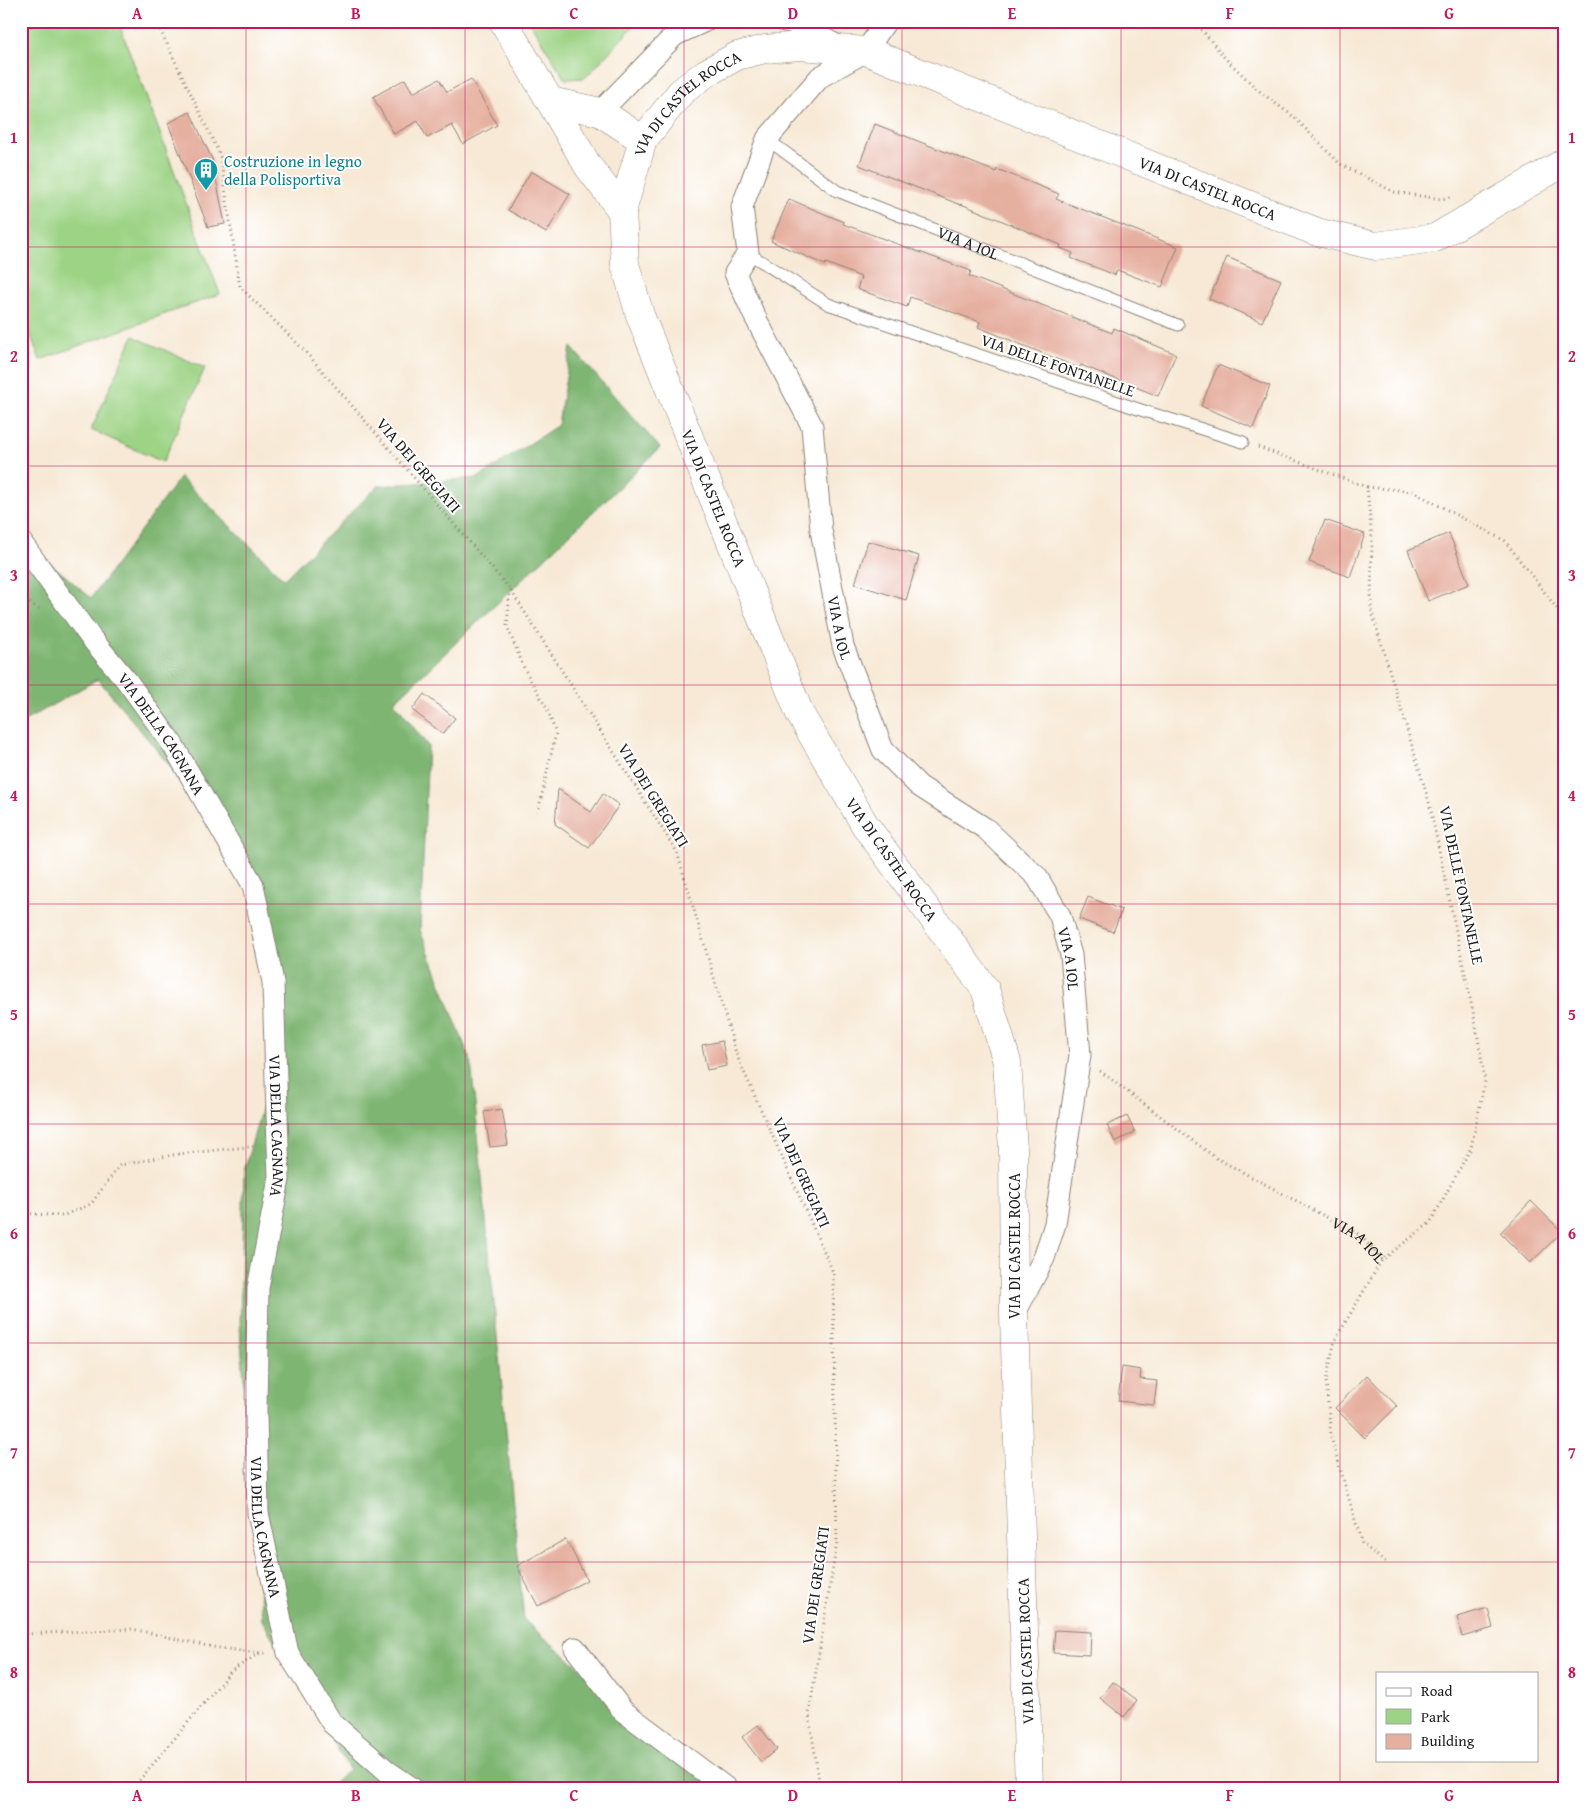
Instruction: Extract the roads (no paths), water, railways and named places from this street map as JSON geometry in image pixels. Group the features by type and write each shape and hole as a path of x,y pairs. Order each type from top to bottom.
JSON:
{"main road":[{"path":"503,21 588,166 622,211"},
{"name":"VIA DI CASTEL ROCCA","path":"1029,1788 1014,1315 1013,1149 1007,1062 984,989 865,825 800,714 640,315 625,264 622,211 643,140 681,92 706,73 737,56 765,49 799,46 857,51 1317,232 1375,246 1435,238 1565,162"},
{"path":"550,102 600,112 643,140"}],"street":[{"path":"600,112 675,35 704,21"},
{"name":"VIA DI CASTEL ROCCA","path":"785,21 792,22 857,51"},
{"path":"748,253 742,207 767,139 820,77 857,51 886,21"},
{"name":"VIA A IOL","path":"748,253 735,273 754,315 812,426 821,530 843,646 883,750 919,786 986,829 1037,878 1060,916 1071,954 1080,1055 1055,1224 1044,1258 1014,1315"},
{"name":"VIA DELLA CAGNANA","path":"21,542 91,638 127,681 173,745 253,885 273,982 279,1179 258,1288 256,1410 258,1513 288,1653 332,1723 387,1771 412,1788"},
{"path":"575,1648 623,1711 726,1788"}],"lane":[{"name":"VIA A IOL","path":"767,139 837,191 1178,324"},
{"name":"VIA DELLE FONTANELLE","path":"748,253 828,304 1141,410 1243,442"}],"place":[{"name":"Costruzione in legno della Polisportiva","path":"206,191"}]}
